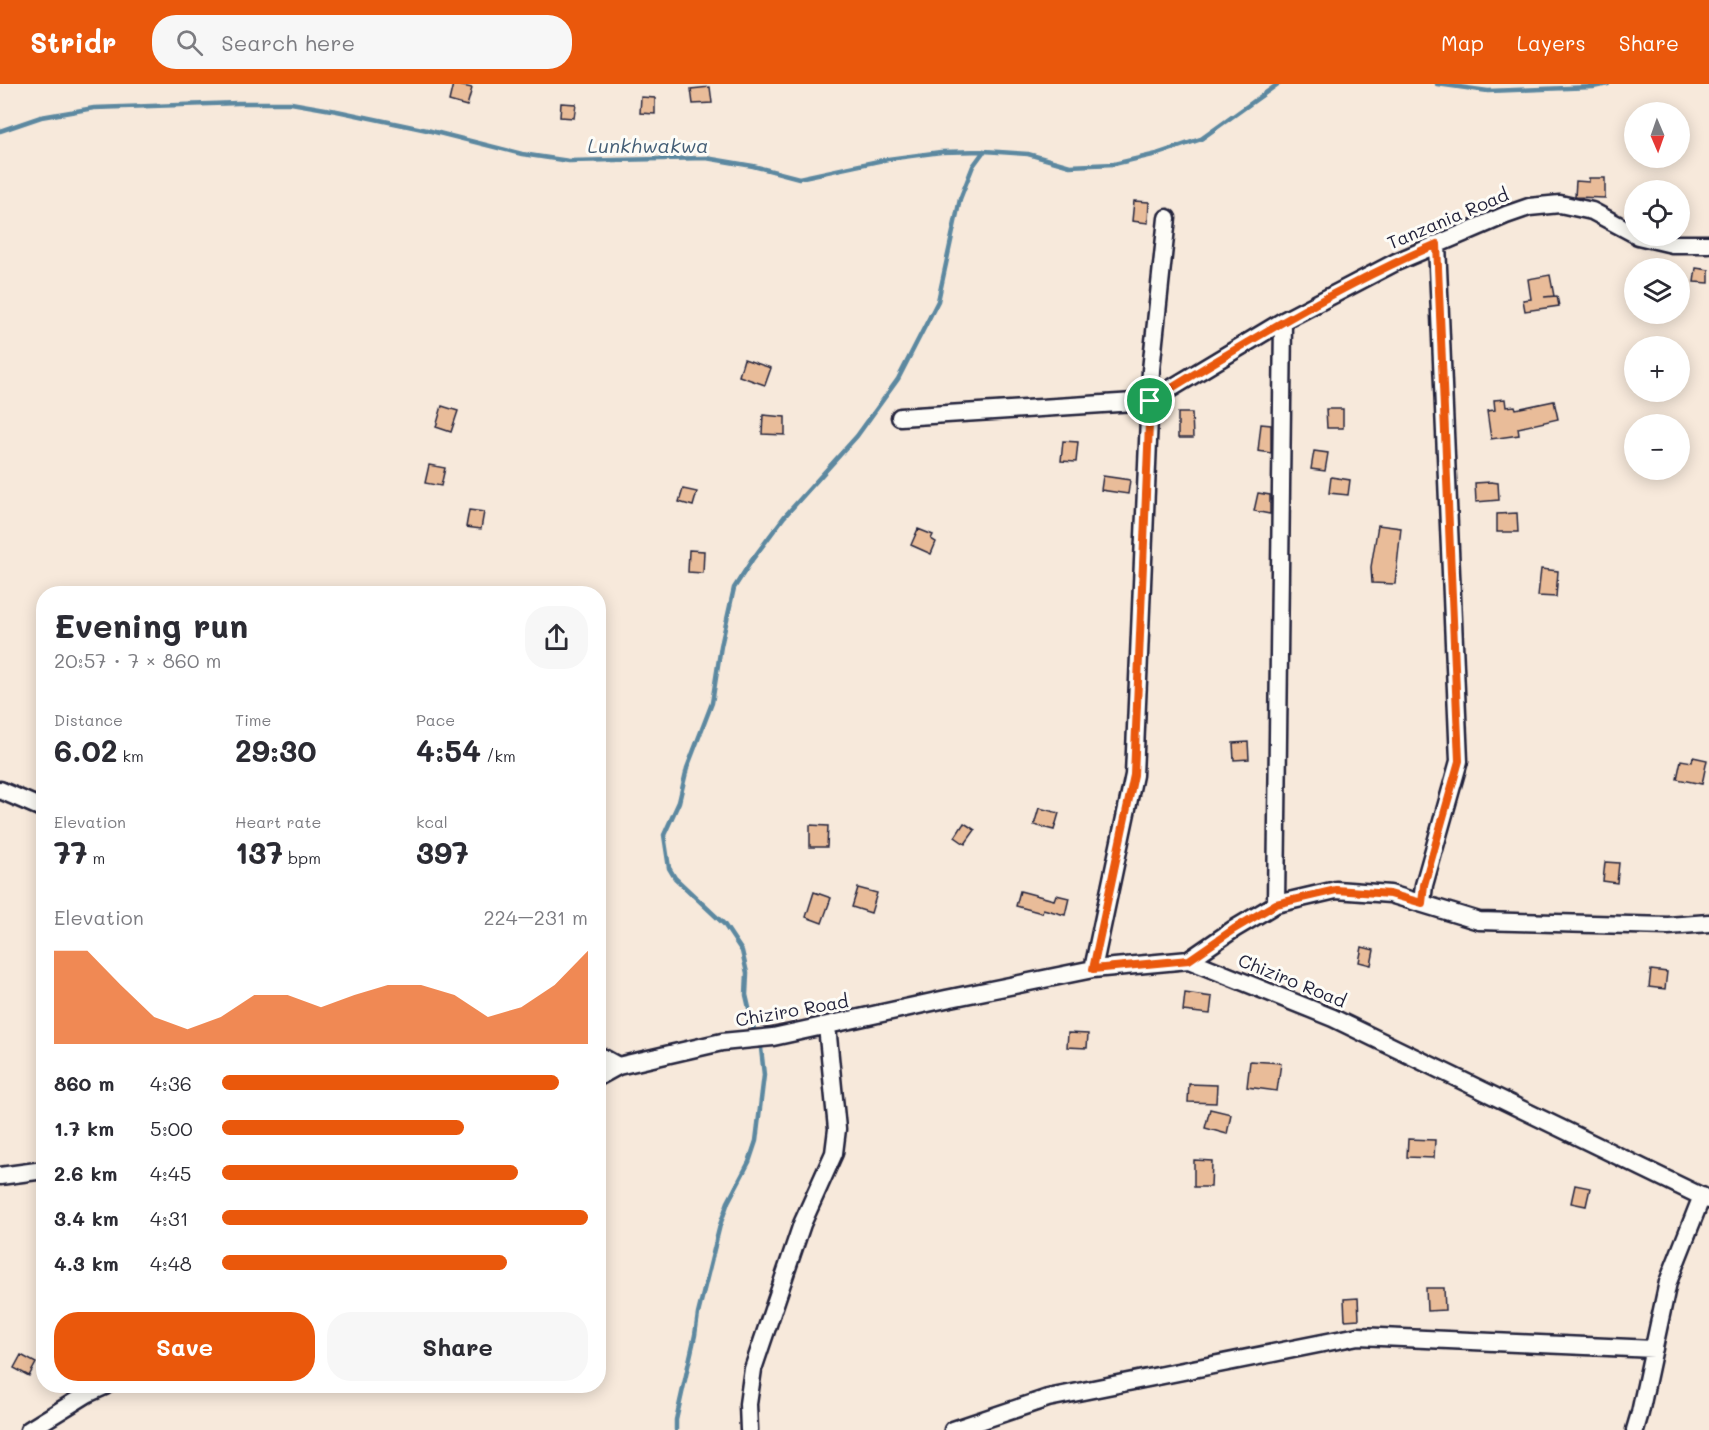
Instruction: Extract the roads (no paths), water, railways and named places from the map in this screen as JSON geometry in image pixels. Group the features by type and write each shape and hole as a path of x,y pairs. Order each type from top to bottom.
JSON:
{"street":[{"name":"Tanzania Road","path":"1150,401 1283,321 1396,262 1506,214 1529,207 1560,204 1592,211 1624,228"},
{"path":"1093,969 1134,775 1151,370 1167,218"},
{"path":"1422,903 1424,885 1459,761 1437,244"},
{"name":"Tanzania Road","path":"1690,244 1709,244"},
{"path":"1276,904 1283,321"},
{"path":"900,417 1150,401"},
{"path":"0,790 36,806"},
{"path":"1189,960 1276,904 1336,890 1390,894 1479,921 1646,926 1709,923"},
{"name":"Chiziro Road","path":"606,1073 618,1066 722,1042 773,1037 1093,969 1189,960 1333,1018 1705,1198"},
{"path":"749,1430 748,1404 753,1369 802,1224 834,1153 837,1129 827,1026"},
{"path":"606,1059 618,1066"},
{"path":"0,1176 36,1171"},
{"path":"1635,1430 1668,1282 1705,1198"},
{"path":"953,1430 1048,1398 1358,1336 1654,1349"},
{"path":"29,1430 89,1393"}],"waterway":[{"name":"Lunkhwakwa","path":"0,131 41,117 94,108 291,103 427,130 522,154 569,161 706,158 753,166 799,178 888,159 941,152 984,151 1028,154 1070,166 1114,164 1157,154 1201,139 1278,84"},
{"name":"Lunkhwakwa","path":"1437,84 1488,91 1593,87 1608,84"},
{"path":"755,1034 746,995 747,973 742,951 724,924 675,878 669,868 664,835 679,802 687,768 712,703 721,646 734,588 784,517 857,436 898,379 938,301 960,199 973,166 984,151"},
{"path":"676,1430 676,1420 698,1314 720,1225 728,1202 749,1162 756,1141 764,1075 761,1048 758,1042"}]}
